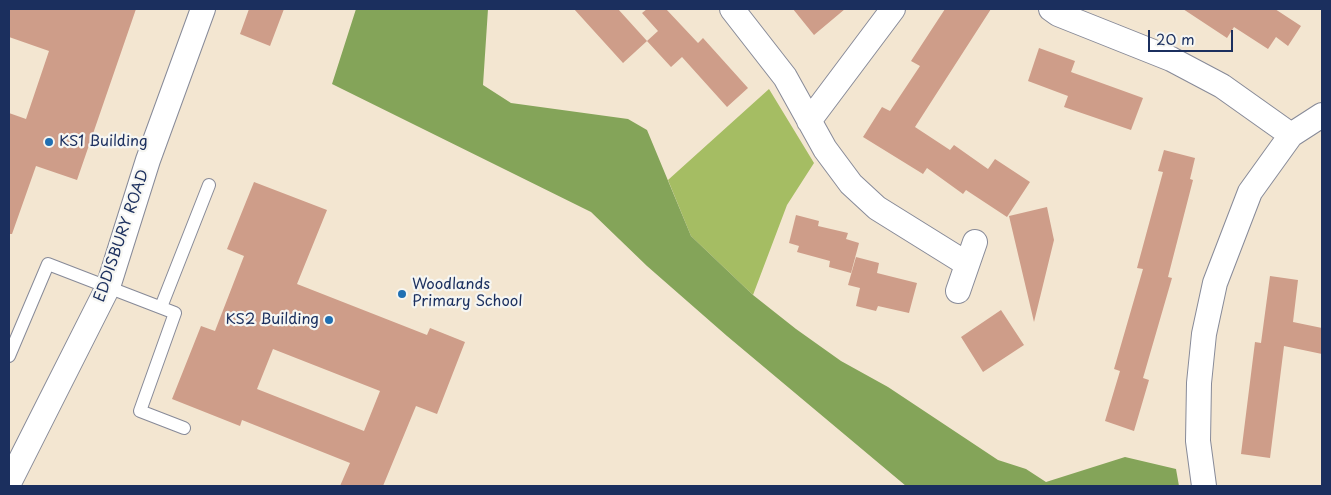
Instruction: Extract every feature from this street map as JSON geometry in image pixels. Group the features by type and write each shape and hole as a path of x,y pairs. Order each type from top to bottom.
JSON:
{"street":[{"name":"EDDISBURY ROAD","path":"9,483 108,287 148,160 203,9"},
{"path":"732,9 785,77 825,149 851,184 877,208 967,264"},
{"path":"809,121 893,9"},
{"path":"1051,9 1058,14 1171,59 1222,86 1291,135"},
{"path":"1204,486 1198,441 1199,383 1204,334 1215,284 1250,192 1291,135 1322,116"},
{"path":"958,291 975,242"}],"lane":[{"path":"161,307 209,185"},
{"path":"9,356 48,264 175,312 140,411 184,428"}],"green space":[{"path":"356,9 488,9 483,85 511,103 628,119 647,130 691,236 753,295 841,361 888,387 998,460 1026,469 1046,482 1125,457 1176,469 1179,486 906,486 727,336 647,266 591,212 332,84"},
{"path":"769,89 814,163 787,205 753,295 691,236 668,180"}],"building":[{"name":"KS1 Building","path":"9,9 136,9 77,180 36,166 12,234 9,234 9,113 26,119 49,51 9,37"},
{"path":"249,9 284,9 270,46 240,34"},
{"path":"574,9 618,9 647,41 623,63"},
{"path":"647,9 666,9 698,43 703,38 748,88 727,107 682,57 671,67 647,41 658,31 642,13"},
{"path":"793,9 845,9 814,35"},
{"path":"945,9 991,9 915,127 950,150 954,145 988,169 995,159 1030,182 1007,217 966,190 963,194 927,168 923,174 863,137 882,107 890,111 920,66 911,61"},
{"path":"1183,9 1275,9 1301,26 1288,46 1276,37 1268,49 1234,27 1227,38"},
{"path":"1039,48 1075,61 1071,72 1143,98 1131,130 1064,107 1068,96 1028,81"},
{"path":"1164,150 1195,158 1190,179 1193,180 1168,277 1172,278 1143,378 1149,380 1134,431 1105,421 1120,371 1114,369 1143,269 1137,268 1163,172 1158,171"},
{"name":"KS2 Building","path":"254,182 327,210 297,284 427,335 430,328 465,342 437,414 416,406 383,486 340,486 350,463 242,420 240,426 172,399 201,326 215,331 244,256 227,249","holes":["273,349 380,391 364,431 257,389"]},
{"path":"1047,207 1054,240 1034,322 1009,216"},
{"path":"796,215 819,221 818,226 848,233 846,239 859,243 851,273 829,267 830,261 797,252 799,246 789,243"},
{"path":"856,257 879,263 877,273 917,283 909,313 878,306 876,311 856,306 860,288 848,285"},
{"path":"1270,276 1298,280 1293,322 1322,328 1322,354 1284,346 1270,458 1241,454 1255,342 1261,343"},
{"path":"1001,310 1024,345 983,372 961,337"}],"place":[{"name":"KS1 Building","path":"49,142"},
{"name":"Woodlands Primary School","path":"402,294"},
{"name":"KS2 Building","path":"329,320"}]}
